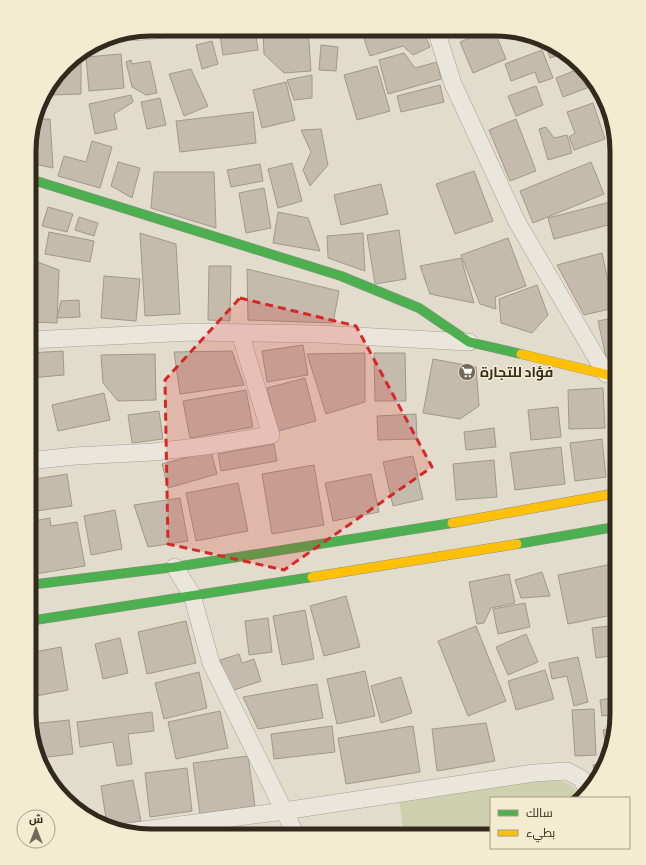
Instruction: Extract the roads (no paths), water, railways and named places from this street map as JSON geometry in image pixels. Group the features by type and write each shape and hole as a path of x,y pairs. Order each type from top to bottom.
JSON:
{"main road":[{"path":"36,181 341,276 419,308 469,342 610,376"},
{"path":"36,584 175,567 468,525 610,495"},
{"path":"36,620 470,548 610,528"}],"street":[{"path":"438,36 453,84 517,222 610,374"},
{"path":"36,340 192,332 319,334 469,342"},
{"path":"36,460 75,456 161,451 205,446 271,435 240,333"},
{"path":"175,567 192,595 211,663 293,829"},
{"path":"151,829 284,811 534,773 567,771 582,779 585,786"}],"place":[{"name":"فؤاد للتجارة","path":"467,372"}]}
